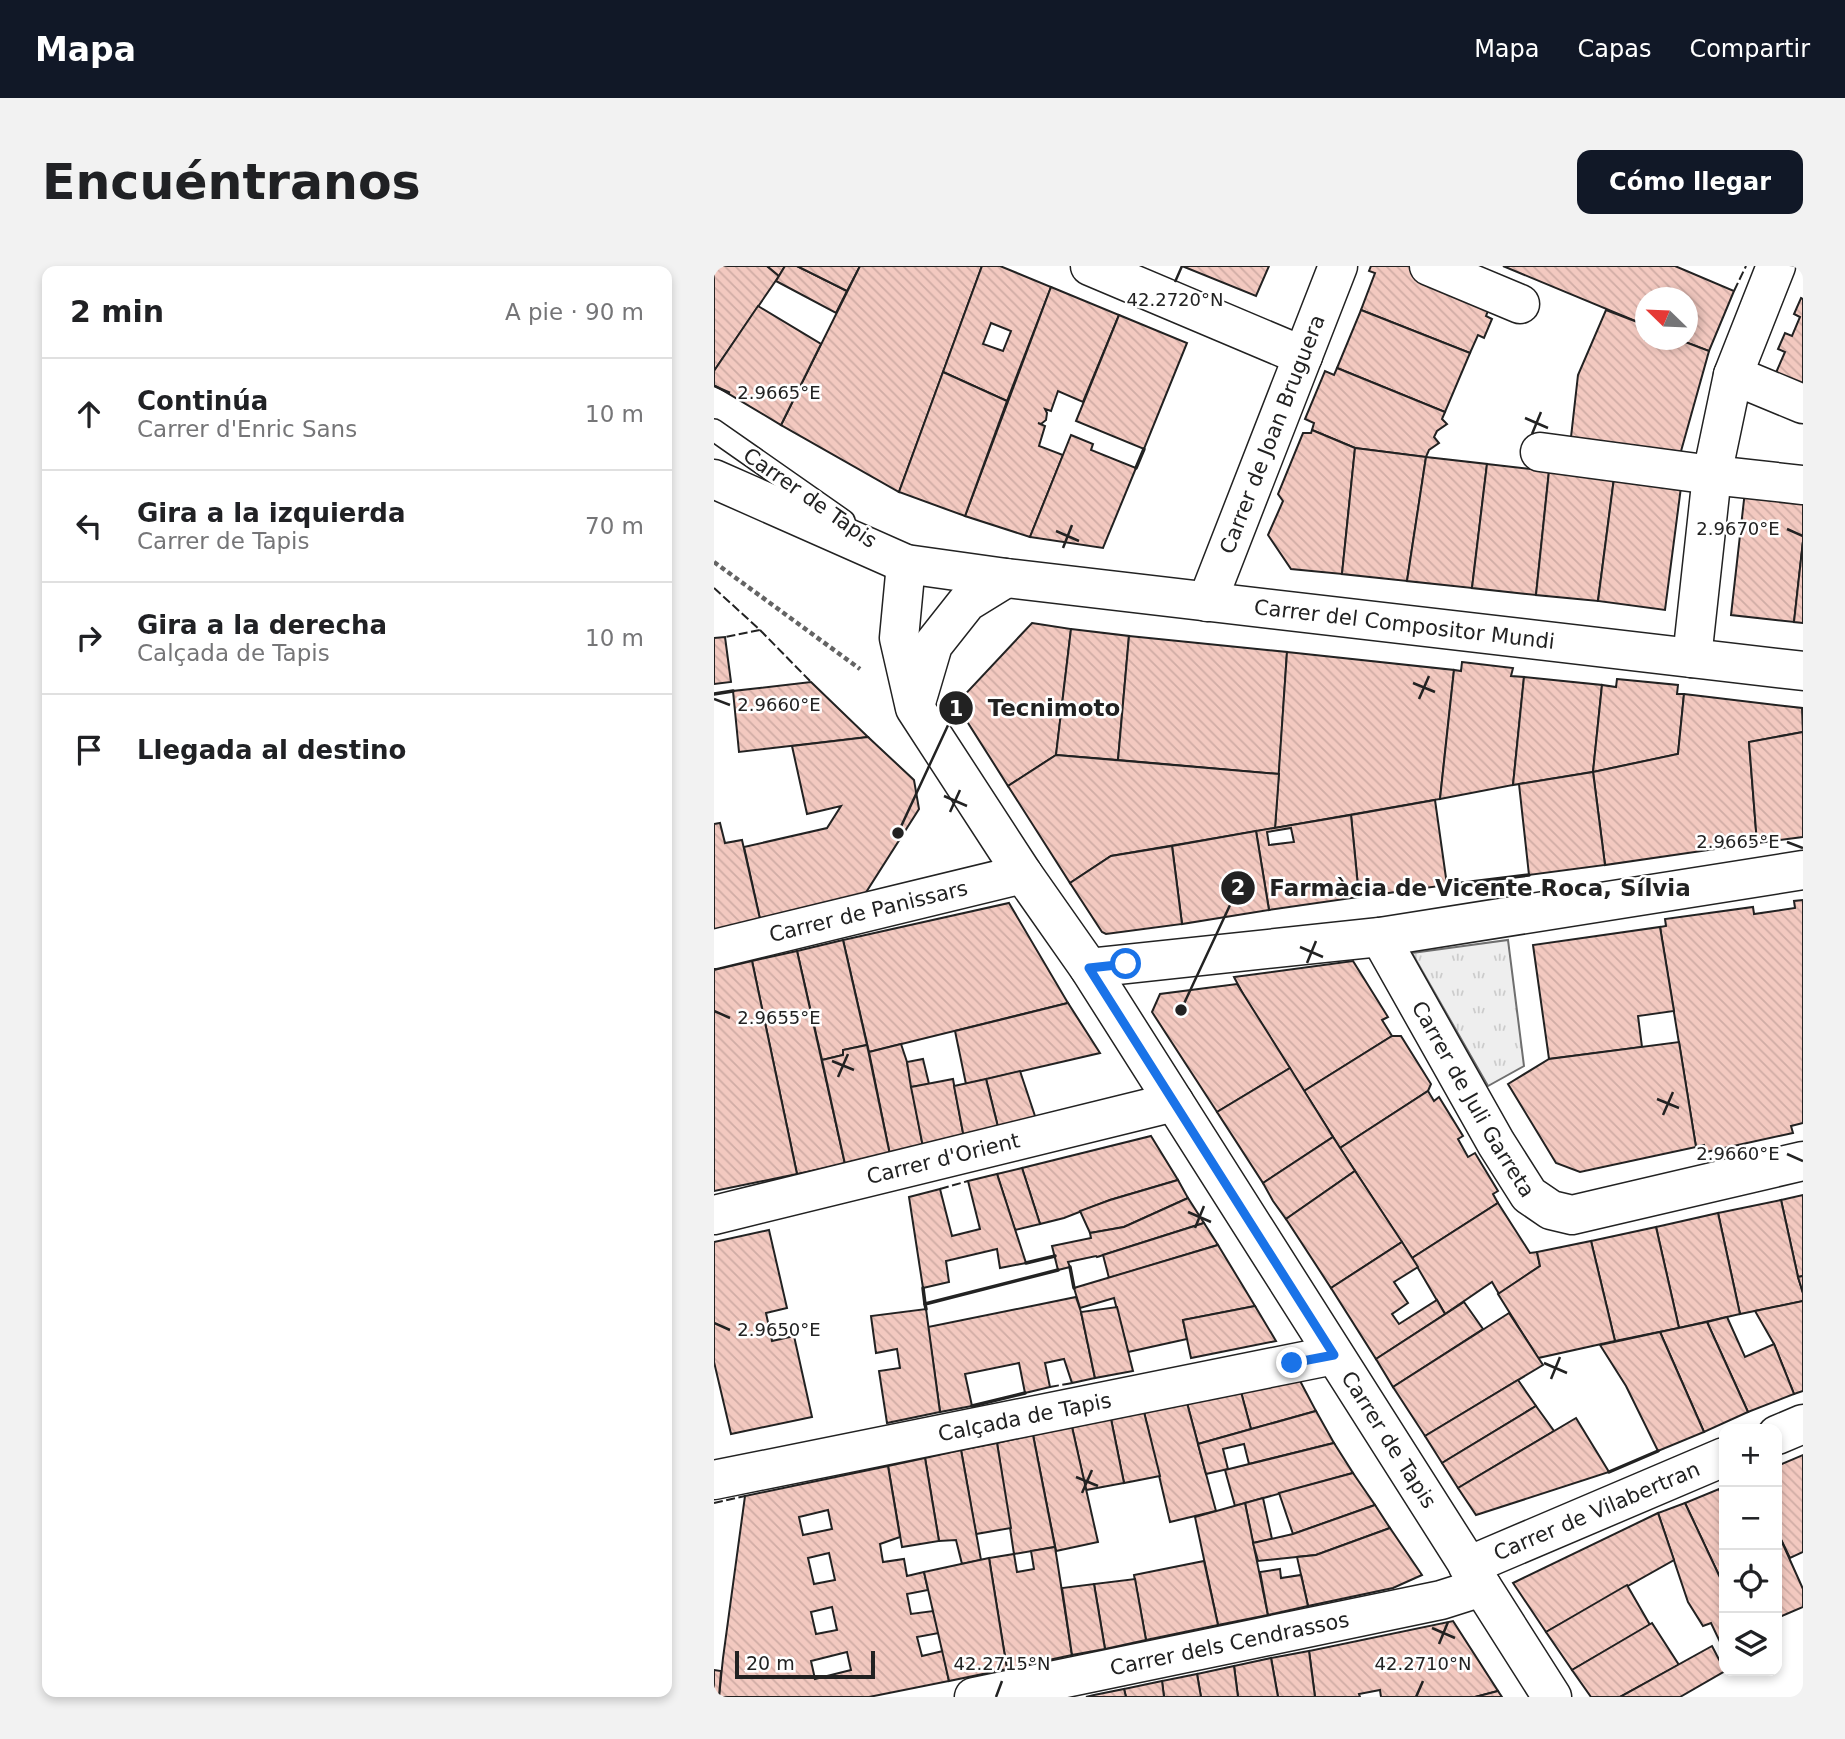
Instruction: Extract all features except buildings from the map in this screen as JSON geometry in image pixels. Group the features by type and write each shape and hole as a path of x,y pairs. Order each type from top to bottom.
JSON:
{"street":[{"path":"1090,266 1303,356"},
{"name":"Carrer de Joan Bruguera","path":"1207,602 1338,266"},
{"path":"1429,266 1520,304"},
{"path":"1692,658 1712,475 1733,375 1776,266"},
{"path":"1733,375 1803,404"},
{"path":"1540,452 1803,485"},
{"name":"Carrer de Tapis","path":"714,479 906,564 1006,578"},
{"name":"Carrer de Tapis","path":"906,564 899,638 915,708 1023,874 1089,968 1552,1697"},
{"path":"915,708 933,645 967,602 1006,578"},
{"name":"Carrer del Compositor Mundi","path":"1006,578 1803,671"},
{"path":"1089,968 1380,937 1803,870"},
{"name":"Carrer de Panissars","path":"714,949 1023,874"},
{"name":"Carrer de Juli Garreta","path":"1380,937 1496,1143 1529,1195 1550,1210 1572,1215 1803,1161"},
{"name":"Carrer d'Orient","path":"714,1214 1174,1102"},
{"name":"Calçada de Tapis","path":"714,1479 1334,1355"},
{"path":"1782,1433 1803,1424"},
{"name":"Carrer de Vilabertran","path":"1475,1576 1719,1459"},
{"name":"Carrer dels Cendrassos","path":"974,1697 1441,1600 1475,1576"}],"lane":[{"name":"Carrer de Tapis","path":"714,430 906,564"}],"path":[{"path":"714,562 915,708"}],"green space":[{"path":"1508,940 1524,1066 1488,1086 1412,953"}],"fence":[{"path":"1734,291 1746,266"},
{"path":"714,588 760,630 725,637"},
{"path":"760,630 811,682"},
{"path":"940,1189 968,1181"},
{"path":"1050,1387 1072,1383"},
{"path":"714,1503 745,1496"}],"wall":[{"path":"1136,468 1144,449"},
{"path":"714,694 733,691"},
{"path":"1447,885 1529,875"},
{"path":"1026,1263 1055,1256"},
{"path":"1070,1267 1074,1288"},
{"path":"926,1309 925,1304 1058,1270"},
{"path":"923,1288 925,1304"},
{"path":"972,1406 1025,1393"},
{"path":"1609,1472 1658,1451"}],"place":[{"name":"Tecnimoto","path":"898,833"},
{"name":"Farmàcia de Vicente Roca, Sílvia","path":"1181,1010"}],"route":[{"path":"1126,964 1089,968 1334,1355 1292,1363"}]}
